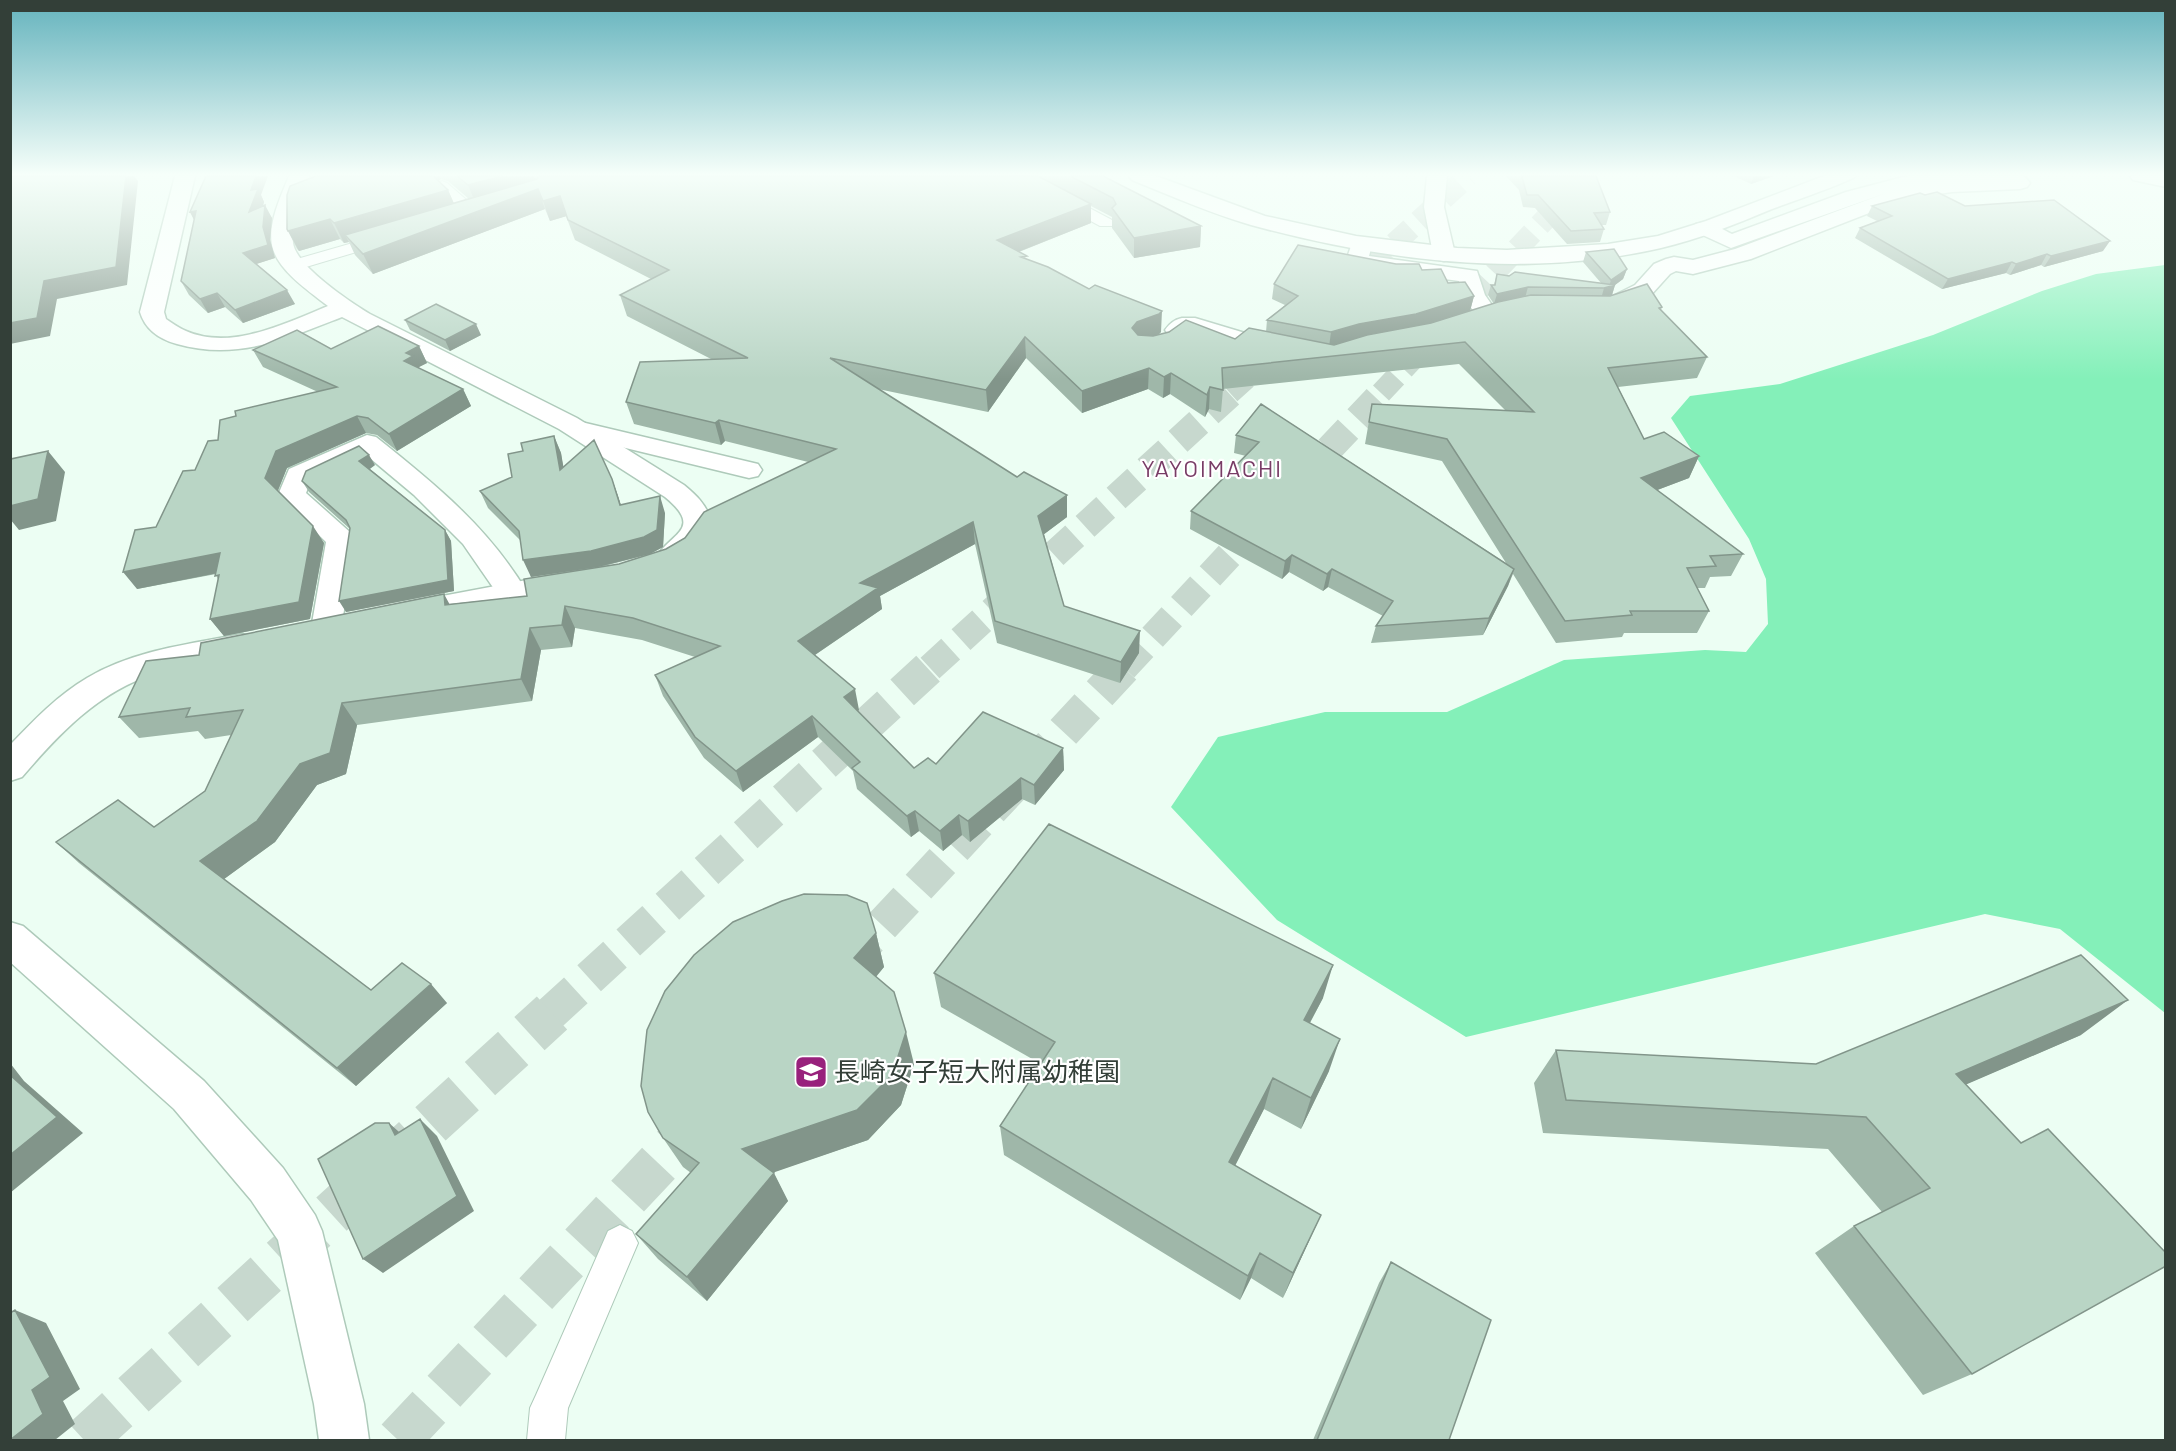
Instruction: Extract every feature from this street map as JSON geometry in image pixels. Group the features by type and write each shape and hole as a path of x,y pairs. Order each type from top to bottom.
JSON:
{"street":[{"path":"169,244 152,312 156,323 181,337 209,346 253,342 344,308"},
{"path":"284,244 284,250 296,266 344,308 577,429 626,458 684,499 694,512 697,525 690,542 662,561 645,567"},
{"path":"1356,244 1444,254 1522,256 1593,251 1646,244"},
{"path":"1442,244 1444,254"},
{"path":"1592,308 1603,308 1625,301 1643,290 1662,269 1674,264 1693,267 1743,254 1770,244"},
{"path":"1361,245 1357,261 1469,276 1474,295 1487,316"},
{"path":"1156,345 1167,342 1182,325 1195,325 1240,339 1302,351"},
{"path":"577,429 749,470"},
{"path":"326,629 341,540 292,495 298,474 367,443 424,489 473,537 512,592"},
{"path":"384,617 593,579"},
{"path":"10,768 46,727 82,697 114,677 160,662 271,640"},
{"path":"10,938 189,1095 267,1184 299,1231 339,1404 344,1440"}],"lane":[{"path":"296,266 370,244"},
{"path":"546,1440 549,1408 620,1243"}],"green space":[{"path":"2165,265 2165,1013 2060,929 1985,914 1466,1037 1277,920 1171,807 1218,737 1325,712 1447,712 1564,660 1705,650 1746,652 1768,624 1766,579 1749,539 1671,418 1690,396 1780,384 1933,335 2042,291 2096,274"}],"building":[{"path":"10,244 119,244 116,267 44,281 37,318 10,323"},
{"path":"189,244 268,244 243,253 287,290 235,310 217,293 200,299 181,281"},
{"path":"353,244 391,244 363,254"},
{"path":"616,244 1004,244 1027,256 1021,257 1048,267 1089,289 1095,285 1162,311 1137,322 1132,328 1138,335 1153,336 1169,332 1186,320 1235,339 1249,328 1334,345 1367,335 1431,323 1498,302 1531,295 1610,296 1647,284 1662,307 1659,308 1707,357 1608,368 1644,439 1664,432 1699,456 1641,478 1743,554 1710,556 1716,566 1687,568 1709,611 1630,611 1632,615 1565,621 1447,439 1369,422 1372,404 1534,412 1465,342 1222,368 1223,390 1210,387 1207,395 1171,373 1164,377 1149,368 1082,391 1025,337 986,390 830,358 1017,477 1024,472 1067,495 1038,516 1064,606 1140,631 1121,662 995,621 973,522 860,583 878,588 798,641 855,689 844,697 914,768 928,758 936,764 983,712 1063,748 1034,785 1021,778 968,821 959,815 940,831 915,811 907,816 852,768 860,762 812,716 736,771 695,737 655,675 720,646 633,618 565,606 562,625 530,628 521,679 342,703 330,753 300,764 257,821 200,861 371,990 402,963 431,984 337,1068 56,842 118,800 154,827 205,791 243,710 186,717 190,708 119,717 146,661 199,655 201,643 444,594 445,605 527,596 524,579 619,564 666,549 685,538 704,512 836,449 719,420 715,423 626,402 640,362 748,358 620,295 669,270"},
{"path":"1887,244 2099,244 2051,256 2047,254 2016,264 2012,262 1948,279"},
{"path":"1298,245 1396,264 1419,264 1422,270 1441,269 1448,283 1465,282 1474,296 1416,314 1359,324 1331,332 1267,320 1298,296 1274,284"},
{"path":"1614,249 1627,269 1611,280 1586,252"},
{"path":"1515,272 1615,285 1604,288 1528,287 1497,294 1491,285 1495,285 1497,274 1509,276"},
{"path":"436,304 476,324 445,340 405,320"},
{"path":"378,326 419,346 406,353 413,356 404,361 463,389 389,434 368,418 357,416 276,451 265,478 313,526 299,602 210,619 219,575 215,576 220,553 123,572 135,530 156,527 183,471 195,470 208,441 218,440 220,420 236,416 235,411 337,387 253,350 297,330 331,349"},
{"path":"1261,404 1514,569 1489,618 1376,626 1393,601 1332,569 1327,574 1292,555 1285,561 1191,511 1259,442 1236,435"},
{"path":"554,436 560,470 594,440 612,479 620,505 660,496 657,530 644,537 591,551 523,560 519,531 480,491 512,477 508,454 523,451 521,443"},
{"path":"359,446 369,455 359,461 445,530 448,580 339,601 350,528 346,520 302,481 306,471"},
{"path":"48,451 38,499 10,506 11,459"},
{"path":"1049,824 1333,965 1304,1020 1340,1039 1311,1098 1273,1078 1229,1162 1321,1215 1293,1273 1260,1253 1248,1276 1000,1126 1055,1042 934,973"},
{"path":"804,894 847,895 867,903 876,933 854,958 894,992 906,1032 892,1075 857,1110 742,1149 774,1173 687,1277 636,1234 699,1163 663,1138 648,1112 641,1086 647,1030 665,991 694,955 733,922"},
{"path":"2081,955 2128,1000 1956,1074 2021,1143 2048,1129 2166,1253 2166,1266 1972,1374 1854,1226 1930,1188 1866,1117 1566,1100 1556,1050 1816,1064"},
{"path":"10,1075 57,1117 10,1155"},
{"path":"420,1119 457,1196 363,1259 318,1159 375,1123 389,1123 395,1135"},
{"path":"1391,1262 1491,1320 1449,1440 1317,1440"},
{"path":"15,1310 50,1377 32,1390 43,1414 10,1440 10,1313"}],"tunnel":[{"path":"1346,288 1394,244"},
{"path":"1381,393 1522,244"},
{"path":"1230,393 1270,357"},
{"path":"930,668 1232,392"},
{"path":"1300,480 1383,392"},
{"path":"1124,668 1262,520"},
{"path":"550,1014 931,666"},
{"path":"846,964 1125,666"},
{"path":"84,1440 552,1013"},
{"path":"398,1440 702,1117"}],"place":[{"name":"長崎女子短大附属幼稚園","path":"811,1072"}],"district":[{"name":"YAYOIMACHI","path":"1212,469"}]}
